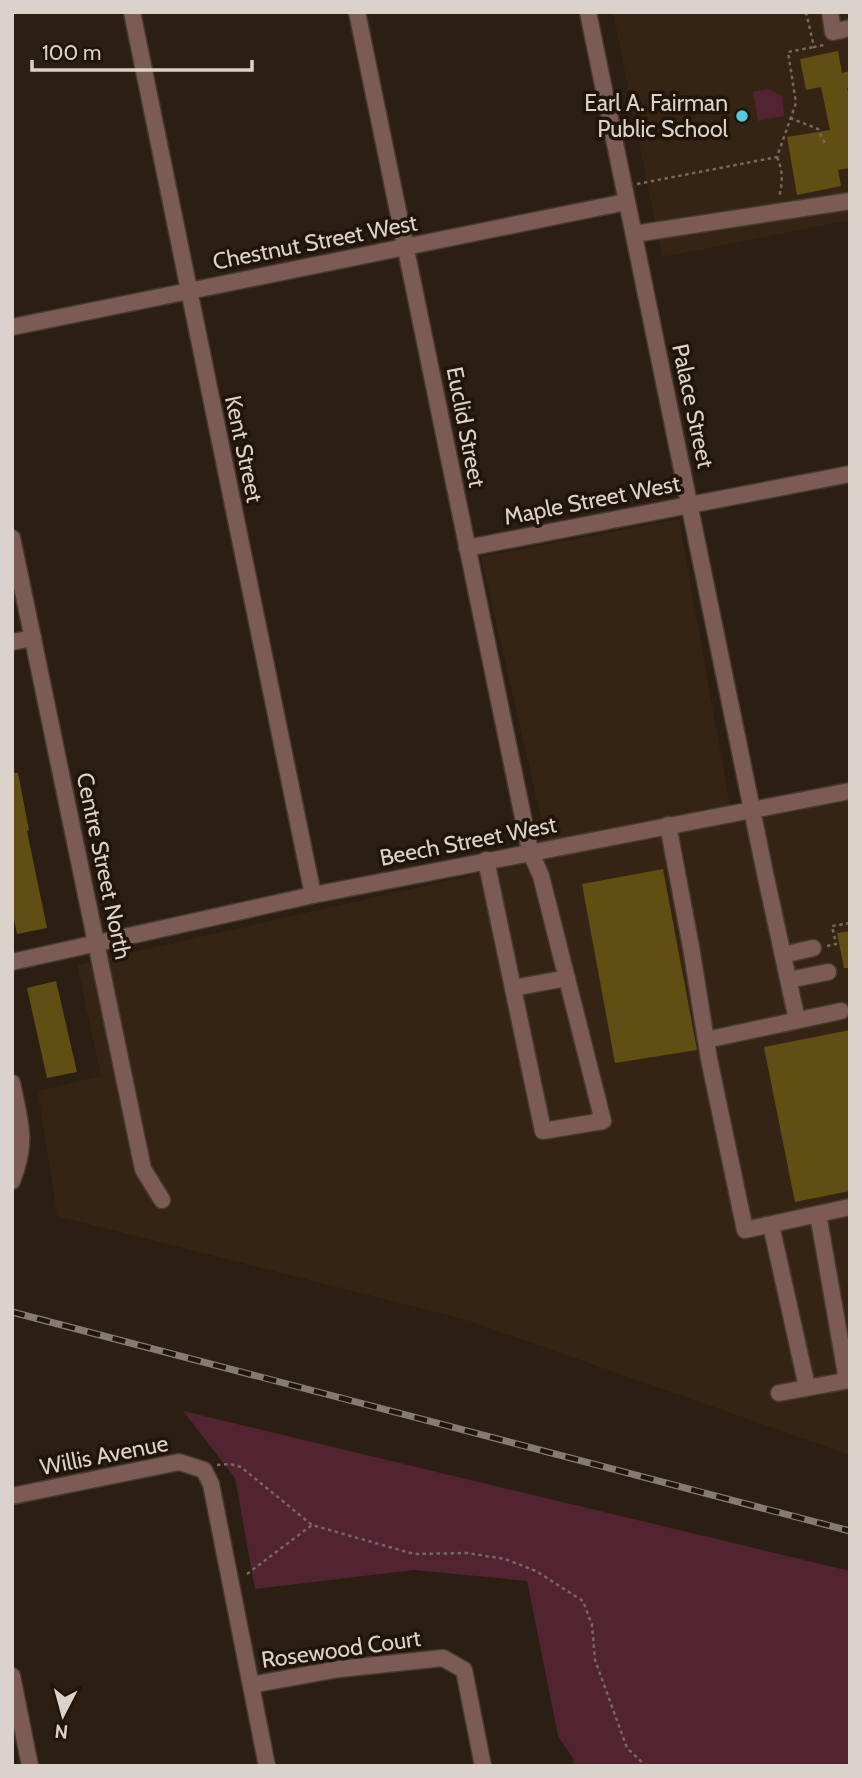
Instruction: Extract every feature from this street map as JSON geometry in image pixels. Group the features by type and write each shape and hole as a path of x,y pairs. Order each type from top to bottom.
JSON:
{"street":[{"name":"Kent Street","path":"132,12 313,895"},
{"name":"Euclid Street","path":"357,12 530,851 541,876 603,1121 543,1130 513,988"},
{"name":"Palace Street","path":"588,12 797,1020"},
{"path":"830,12 833,32 850,28"},
{"name":"Chestnut Street West","path":"12,327 406,247 625,194"},
{"path":"634,234 850,201"},
{"name":"Maple Street West","path":"467,548 850,474"},
{"name":"Centre Street North","path":"12,538 144,1169 162,1200"},
{"path":"12,642 33,638"},
{"name":"Beech Street West","path":"12,962 313,895 850,790"},
{"path":"668,825 706,1040 745,1230 850,1208"},
{"path":"486,860 513,988 567,978"},
{"path":"783,955 813,948"},
{"path":"789,980 828,972"},
{"path":"706,1040 841,1011"},
{"path":"12,1083 23,1139 21,1157 12,1181"},
{"path":"779,1394 848,1380 818,1214"},
{"path":"771,1224 807,1387"},
{"name":"Willis Avenue","path":"12,1496 179,1462 209,1468"},
{"path":"209,1468 267,1766"},
{"name":"Rosewood Court","path":"251,1685 339,1669 443,1658 464,1670 482,1766"},
{"path":"12,1676 30,1766"}],"path":[{"path":"776,157 796,103 788,52 814,47"},
{"path":"790,118 818,129 826,146"},
{"path":"625,194 776,157"},
{"path":"774,214 782,185 782,167 776,157"},
{"path":"813,948 836,944 832,926 850,923"},
{"path":"209,1468 230,1464 241,1467 312,1525 414,1554 467,1553 505,1559 536,1571 583,1601 592,1625 595,1660 627,1748 646,1766"},
{"path":"247,1574 312,1525"}],"shaded area":[{"name":"Earl A. Fairman Public School","path":"613,12 850,12 850,220 662,257"},
{"path":"768,89 782,96 784,116 758,121 753,92"},
{"path":"679,519 733,823 850,801 850,1455 467,1320 57,1216 38,1091 101,1076 77,965 550,857 481,557"},
{"path":"183,1411 850,1571 850,1766 574,1766 573,1758 558,1736 527,1581 414,1570 255,1589 235,1478"}],"building":[{"path":"838,51 842,73 850,71 850,87 847,88 850,101 850,168 838,170 841,186 797,195 787,137 830,130 821,87 806,90 800,59"},
{"path":"12,773 18,773 47,928 17,934 12,910"},
{"path":"663,869 697,1050 615,1063 582,884"},
{"path":"850,931 850,968 844,968 837,933"},
{"path":"56,981 77,1072 47,1078 27,988"},
{"path":"850,1030 850,1191 795,1202 764,1047"}],"railway":[{"path":"12,1312 850,1531"}],"place":[{"name":"Earl A. Fairman Public School","path":"742,116"}]}
